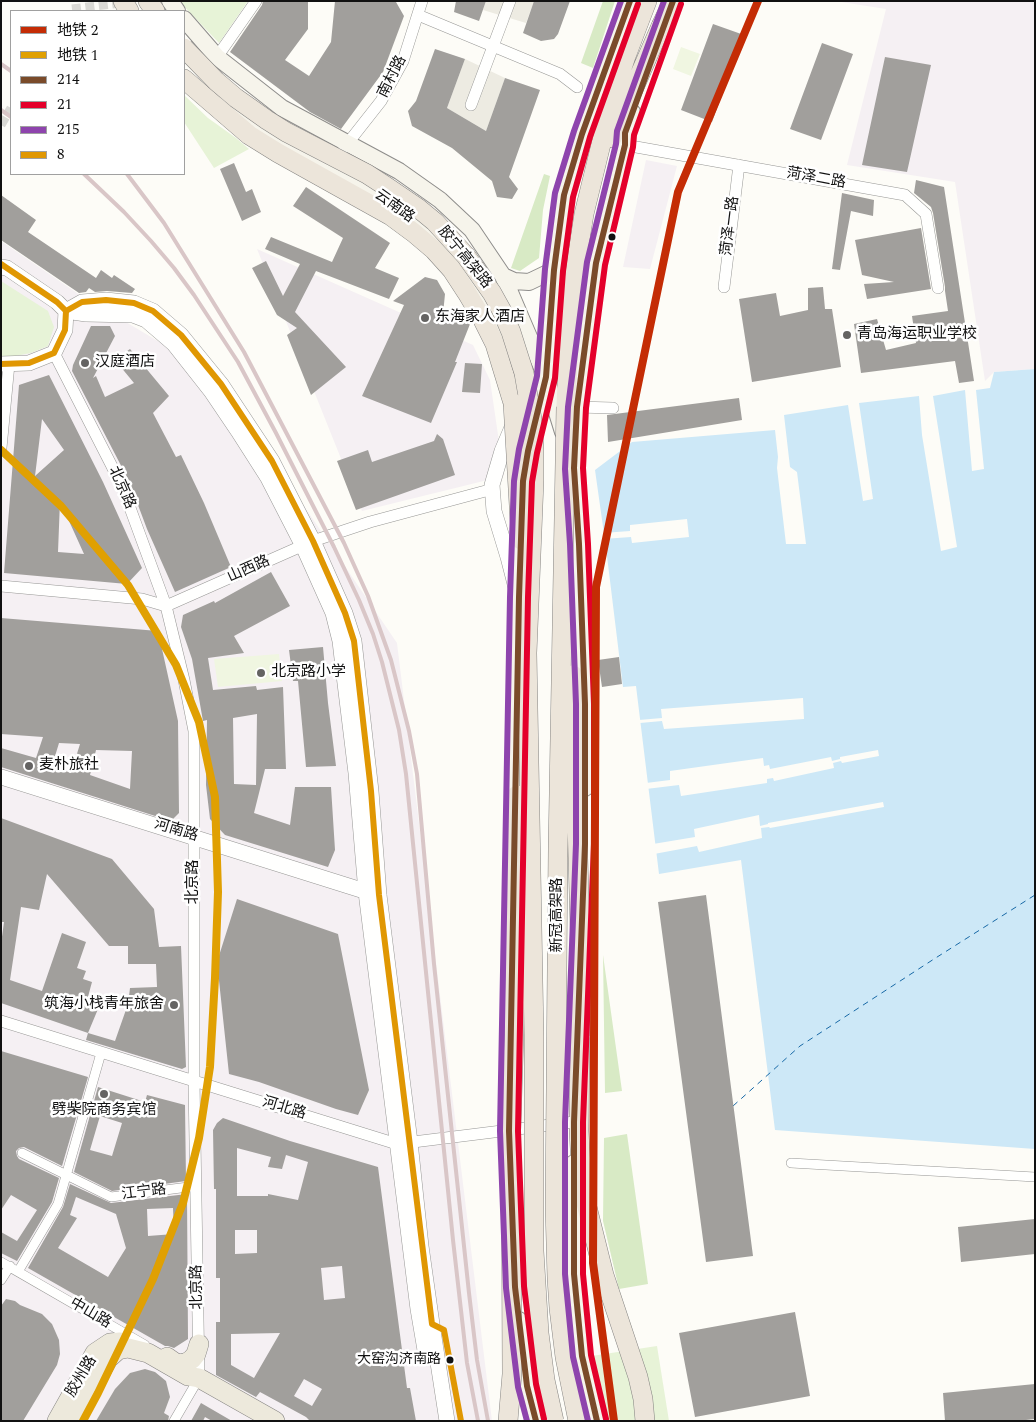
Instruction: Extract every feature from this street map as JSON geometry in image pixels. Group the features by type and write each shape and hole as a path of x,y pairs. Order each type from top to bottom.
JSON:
{"highway":[{"path":"645,1421 638,1377 611,1299 594,1238 586,1203 580,1149 579,913 570,309 584,214 613,95 647,1"},
{"path":"577,259 586,214 598,174 626,103 661,26"},
{"name":"胶宁高架路","path":"185,49 216,81 267,120 286,132 367,174 418,208 435,222 466,256 480,274 495,299 519,353 528,388 532,419 534,481 527,653"},
{"path":"185,80 249,135 391,216 434,250 452,270 483,320 494,344 513,403 527,653 517,802 511,1130 512,1374 508,1421"},
{"name":"新冠高架路","path":"572,407 558,849 555,1207 557,1278 561,1326 569,1380 578,1421"},
{"name":"新冠高架路","path":"527,653 534,1035 534,1279 545,1380 554,1421"}],"main road":[{"path":"536,1421 527,1386 515,1288 509,1130 518,597 523,481 528,451 546,377 554,270 564,196 582,134 630,1"},
{"path":"661,26 673,1"},
{"path":"597,1421 582,1356 574,1274 574,1122 585,844 585,704 572,407 596,263 625,144 624,133 673,1"},
{"name":"云南路","path":"185,20 217,58 282,108 399,171 440,200 472,230 503,276 546,377 574,468"},
{"name":"云南路","path":"185,60 210,86 253,123 283,142 374,192 402,211 435,239 465,270 492,314 509,357 528,451"},
{"path":"503,276 514,281 529,282 554,270"},
{"name":"胶州路","path":"56,1421 95,1353 110,1343 130,1341 136,1347"},
{"name":"中山路","path":"136,1347 177,1364 186,1363 192,1359 196,1354 199,1344"},
{"name":"中山路","path":"136,1347 188,1376 199,1378 275,1421"},
{"name":"胶州路","path":"73,1421 108,1359 118,1350 136,1347"}],"street":[{"path":"217,58 256,1"},
{"name":"南村路","path":"330,168 381,101 399,69 422,1"},
{"path":"471,105 510,1"},
{"path":"418,15 560,74 577,87"},
{"name":"菏泽二路","path":"625,144 905,195 926,214 938,288"},
{"name":"菏泽一路","path":"724,287 739,165"},
{"path":"3,266 57,302 66,311 86,314 133,315 146,320 174,344 211,391 238,430 308,543 333,613 340,641 404,1143 418,1309 438,1421"},
{"path":"1,448 5,364 29,363 54,353 65,330 66,311"},
{"name":"北京路","path":"54,353 122,486 166,606 194,731 194,1082 199,1378"},
{"path":"518,397 514,425 502,451 492,484 494,511 518,597"},
{"path":"572,407 613,408"},
{"name":"山西路","path":"166,606 308,543 370,522 493,489"},
{"path":"1,586 142,599 166,606"},
{"name":"河南路","path":"1,777 194,836 373,894"},
{"name":"河北路","path":"1,1021 194,1082 404,1143 574,1122"},
{"path":"19,1270 58,1204 101,1053"},
{"path":"404,1143 423,1256 447,1421"},
{"name":"江宁路","path":"22,1154 111,1196 196,1186"},
{"path":"791,1163 1035,1177"},
{"path":"1,1280 6,1264"},
{"name":"中山路","path":"6,1264 136,1347"},
{"path":"174,1421 199,1378"}],"shaded area":[{"path":"486,1 534,1 526,23 483,10"},
{"path":"835,1 1035,1 1035,369 994,372 985,381 955,182 847,165 886,9"},
{"path":"465,59 505,78 486,131 447,108"},
{"path":"646,160 677,166 650,269 623,267"},
{"path":"1,241 77,293 215,375 397,643 492,1421 1,1421"},
{"path":"257,249 473,345 490,380 504,476 362,511"}],"green space":[{"path":"179,1 248,1 219,43"},
{"path":"603,1 615,1 593,68 581,63"},
{"path":"681,47 700,54 691,76 673,69"},
{"path":"185,96 208,118 249,149 214,168 185,124"},
{"path":"544,174 550,176 543,210 539,258 520,271 511,268"},
{"path":"1,281 48,311 54,327 48,346 31,353 10,357 1,356"},
{"path":"279,654 282,681 218,687 214,659"},
{"path":"603,955 622,1091 605,1093"},
{"path":"627,1134 648,1284 619,1289 603,1221 604,1138"},
{"path":"657,1346 669,1421 605,1421 585,1357"}],"water":[{"path":"1035,369 1035,1149 775,1130 741,860 659,874 636,686 623,687 595,470 632,442 775,430 778,457 777,468 786,544 806,544 797,472 790,467 784,415 848,405 863,501 873,499 859,403 919,396 922,435 941,551 957,547 933,396 965,390 972,471 984,469 976,390 990,388 994,372"}],"pier":[{"path":"687,519 689,537 632,543 631,537 603,539 603,533 630,531 630,525"},
{"path":"803,698 804,719 664,729 662,721 640,723 639,720 662,718 661,709"},
{"path":"878,750 879,756 842,763 841,761 833,763 834,768 774,781 773,778 767,779 767,783 681,796 679,785 646,789 646,783 670,780 670,771 763,758 764,766 769,765 770,769 831,757 832,761 840,759 840,757"},
{"path":"883,802 884,807 770,828 761,828 762,838 699,852 697,846 654,854 653,844 695,837 694,829 759,815 760,826"}],"building":[{"path":"263,1 308,1 308,29 285,60 309,76 331,42 335,1 396,2 404,16 383,72 341,129 310,112 230,52"},
{"path":"456,1 486,1 479,21 454,12"},
{"path":"534,1 570,1 558,34 554,39 541,41 523,33"},
{"path":"713,24 744,35 712,122 681,110"},
{"path":"822,43 853,54 821,140 790,129"},
{"path":"435,49 465,59 447,108 486,131 505,78 540,90 509,177 518,189 512,199 497,197 492,181 452,148 412,126 408,111 416,101"},
{"path":"885,57 931,65 907,172 862,165"},
{"path":"234,163 246,192 252,189 261,212 242,221 220,169"},
{"path":"916,180 944,187 974,381 959,383 955,361 861,373 854,324 877,319 886,350 916,343 912,316 948,311 933,213 931,207 914,193"},
{"path":"306,187 390,243 375,268 399,278 389,299 316,271 295,312 346,367 311,395 287,335 297,328 277,315 252,268 266,261 283,296 300,264 265,249 271,237 332,262 343,238 293,206"},
{"path":"842,193 874,200 873,216 851,211 840,270 832,269"},
{"path":"1,195 36,220 28,232 96,278 101,270 112,278 114,275 135,289 132,293 95,292 89,288 86,292 79,293 1,240"},
{"path":"921,228 931,289 867,299 864,284 894,282 862,275 855,240"},
{"path":"425,277 437,280 445,294 443,314 470,324 455,362 457,362 431,423 362,396 404,305 393,301"},
{"path":"823,287 825,309 832,309 841,367 752,382 739,299 776,293 780,316 808,310 808,288"},
{"path":"91,326 110,326 115,336 93,378 96,376 105,397 134,383 115,360 130,349 169,396 153,413 176,457 181,455 231,567 175,592 147,529 129,481 72,371"},
{"path":"465,363 482,364 480,393 462,392"},
{"path":"49,375 103,482 142,568 127,584 4,573 19,385","holes":["42,419 64,450 35,476","60,501 84,554 58,552"]},
{"path":"739,398 742,420 608,442 607,415"},
{"path":"437,434 443,439 455,475 356,510 337,461 368,450 372,462 434,441"},
{"path":"271,572 290,606 234,636 244,653 208,658 213,690 256,686 257,690 283,687 286,769 265,769 254,813 290,825 295,787 331,787 335,850 328,867 225,835 210,819 206,785 207,720 203,721 192,659 181,627 183,615 214,601 215,603","holes":["257,714 256,785 234,784 233,718"]},
{"path":"1,618 158,631 178,721 179,813 171,821 1,767 1,748 36,758 43,737 1,734","holes":["59,743 80,744 71,773 52,766","96,750 132,751 130,789 90,775"]},
{"path":"323,647 336,766 306,767 298,681 293,681 289,650"},
{"path":"619,657 622,684 602,687 598,660"},
{"path":"1,818 112,859 154,909 159,947 181,946 186,1067 182,1069 86,1040 88,1033 1,1003 1,944 4,922 1,922","holes":["47,874 109,946 128,946 128,964 156,964 157,987 130,988 128,1004 115,1041 88,1033 98,1009 86,1004 92,982 83,979 86,971 77,968 86,942 62,933 42,991 10,980 21,907 39,910"]},
{"path":"706,895 753,1256 706,1262 658,902"},
{"path":"237,899 338,934 369,1090 358,1115 229,1074 217,962"},
{"path":"1,1051 88,1077 62,1166 24,1147 16,1151 19,1159 59,1178 52,1202 17,1261 1,1253 1,1232 17,1241 37,1210 11,1195 1,1210"},
{"path":"98,1087 145,1102 147,1095 185,1105 186,1181 112,1191 74,1172","holes":["100,1116 122,1123 112,1156 90,1150"]},
{"path":"223,1118 290,1141 378,1167 407,1388 410,1388 416,1421 310,1421 260,1392 256,1397 216,1375 216,1322 220,1322 220,1278 216,1278 216,1189 214,1189 213,1130","holes":["237,1148 271,1157 268,1167 282,1169 286,1155 308,1162 298,1200 268,1194 268,1196 237,1196","235,1230 257,1230 257,1253 235,1254","342,1266 345,1298 324,1300 321,1268","280,1333 254,1378 231,1365 231,1334","304,1379 322,1389 312,1406 294,1396"]},
{"path":"70,1184 111,1203 187,1194 188,1339 174,1348 165,1346 28,1268 63,1207","holes":["76,1197 116,1214 126,1248 108,1277 58,1248 77,1218 70,1215","173,1208 174,1234 148,1236 147,1209"]},
{"path":"1035,1219 1035,1254 961,1262 958,1227"},
{"path":"6,1299 15,1301 42,1314 52,1324 59,1340 60,1354 57,1365 23,1421 1,1421 1,1306"},
{"path":"795,1312 810,1396 695,1417 679,1333"},
{"path":"145,1369 155,1372 166,1381 170,1397 164,1413 169,1416 168,1421 96,1421 115,1389 130,1373"},
{"path":"1035,1384 1035,1419 1017,1421 945,1421 943,1393"},
{"path":"201,1403 232,1421 212,1421 205,1417 203,1421 191,1421"}],"ferry route":[{"path":"733,1106 800,1046 1035,895"}],"tunnel":[{"path":"72,9 136,1"},
{"path":"1,125 10,110"}],"railway":[{"path":"1,64 10,70"},
{"path":"1,110 10,116"},
{"path":"85,175 124,212 174,268 238,362 334,547 359,600 382,662 399,730 406,774 453,1240 467,1363 478,1421"},
{"path":"128,175 164,223 244,352 344,543 368,596 391,660 409,731 417,774 434,964 469,1293 477,1360 488,1421"}],"metro line":[{"name":"2","path":"614,1421 593,1263 596,587 678,192 758,1"},
{"name":"1","path":"1,450 61,506 128,585 176,665 199,722 215,797 218,892 215,978 210,1067 199,1138 183,1203 153,1279 83,1421"}],"transit line":[{"name":"215","path":"527,1421 518,1387 506,1288 500,1131 510,597 514,481 519,449 537,376 545,269 555,193 574,131 621,1"},
{"name":"214","path":"536,1421 527,1386 515,1287 509,1131 519,597 523,481 528,451 546,377 554,270 564,195 582,134 630,1"},
{"name":"215","path":"588,1421 573,1357 565,1274 565,1122 576,844 576,704 565,469 568,407 587,262 616,144 617,131 664,1"},
{"name":"214","path":"597,1421 582,1356 574,1274 574,1122 585,844 585,704 574,468 577,407 596,263 625,145 625,133 673,1"},
{"name":"21","path":"544,1419 536,1384 524,1286 518,1131 528,597 532,482 555,378 563,271 573,197 590,137 638,4"},
{"name":"21","path":"606,1419 591,1355 583,1274 583,1122 594,844 594,704 583,468 586,408 605,265 633,147 634,135 681,4"},
{"name":"8","path":"1,264 57,302 66,311 65,330 54,353 29,363 1,364"},
{"name":"8","path":"66,311 82,302 106,300 134,303 153,311 181,335 221,384 272,461 313,541 345,613 354,641 371,791 379,895 432,1324 444,1330 461,1421"}],"place":[{"name":"东海家人酒店","path":"425,318"},
{"name":"青岛海运职业学校","path":"847,335"},
{"name":"汉庭酒店","path":"85,363"},
{"name":"北京路小学","path":"261,673"},
{"name":"麦朴旅社","path":"29,766"},
{"name":"筑海小栈青年旅舍","path":"174,1005"},
{"name":"劈柴院商务宾馆","path":"104,1094"},
{"name":"大窑沟济南路","path":"450,1360"}]}
